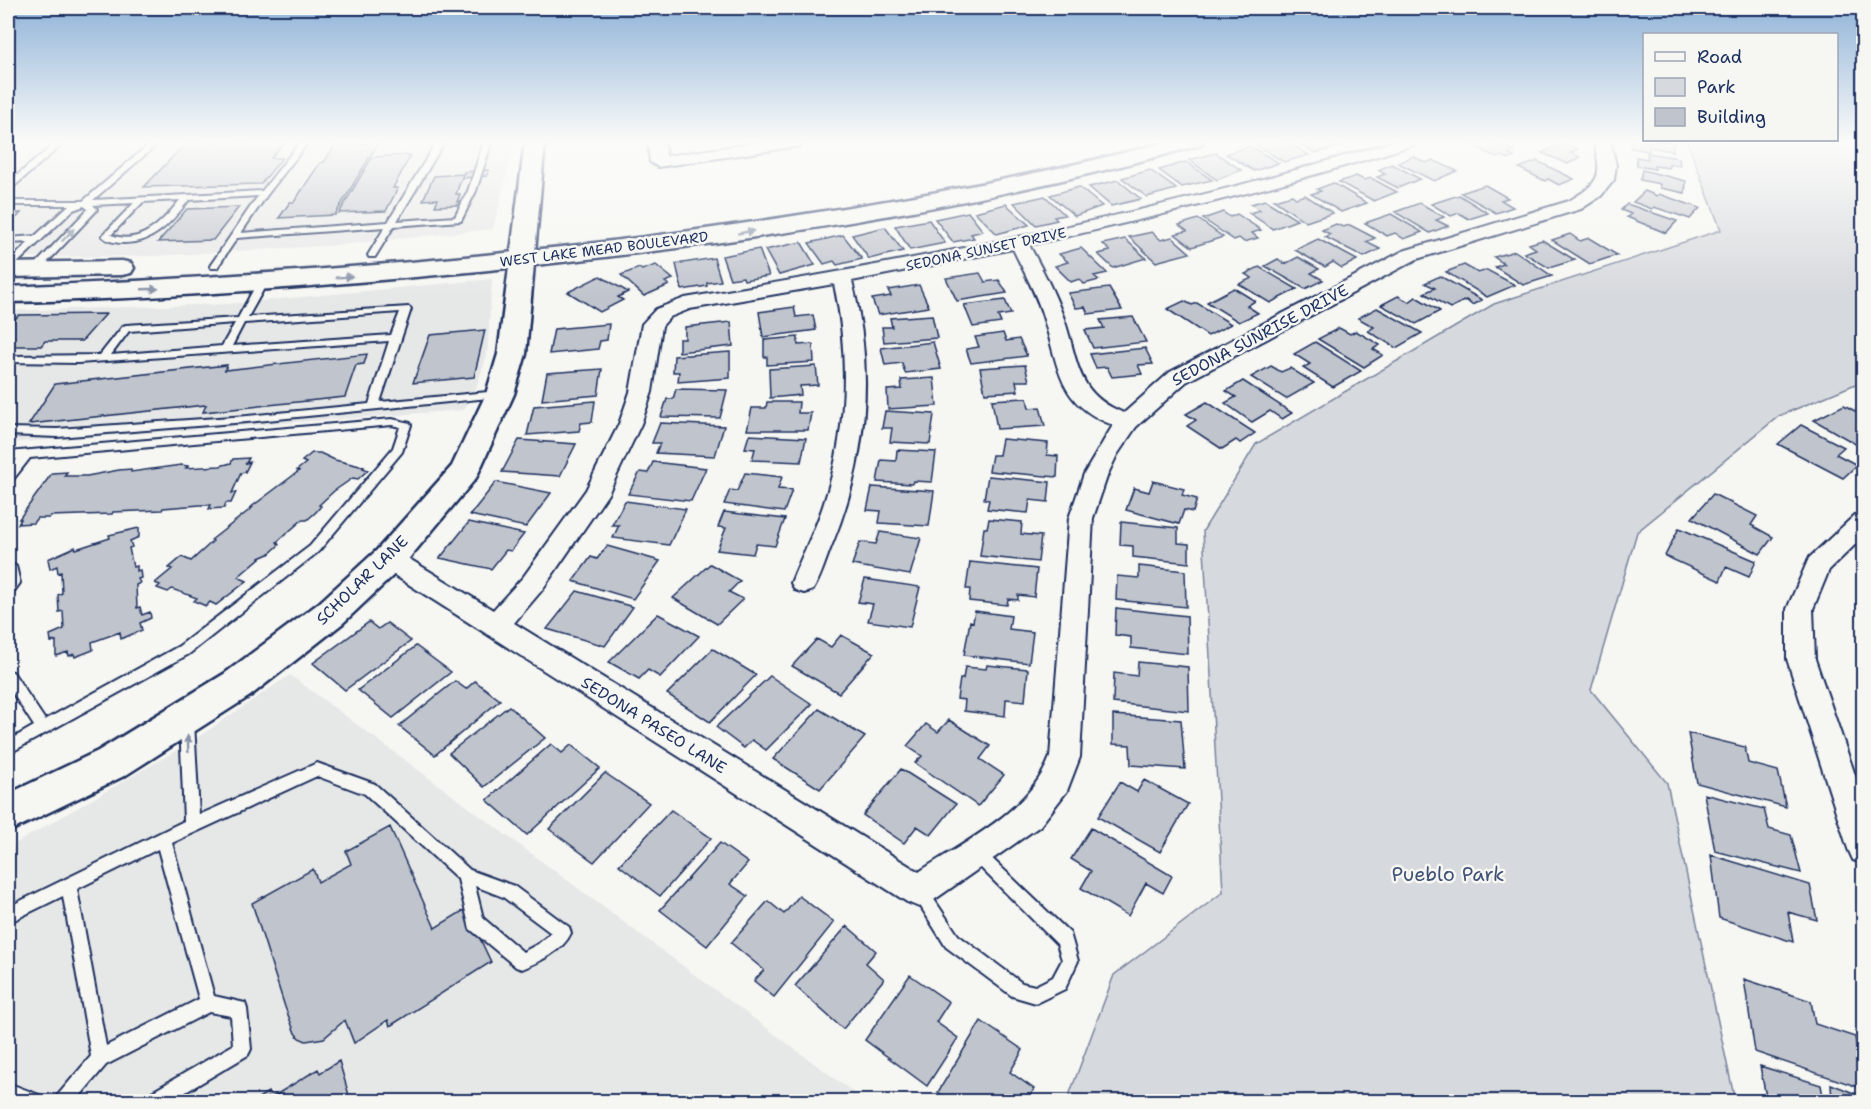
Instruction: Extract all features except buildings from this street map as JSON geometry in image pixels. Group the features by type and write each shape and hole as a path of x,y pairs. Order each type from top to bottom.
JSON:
{"main road":[{"name":"SCHOLAR LANE","path":"8,814 112,763 237,685 331,613 389,558 465,471 500,394 512,354 529,193"},
{"name":"WEST LAKE MEAD BOULEVARD","path":"9,292 262,283 388,273 854,193"},
{"name":"WEST LAKE MEAD BOULEVARD","path":"8,268 35,270 214,266 372,255 523,250 734,234 969,193"},
{"path":"9,292 47,280 103,278 148,268"},
{"path":"9,292 35,270"}],"street":[{"name":"SEDONA SUNSET DRIVE","path":"495,626 539,575 596,494 630,424 641,392 652,324 663,313 685,304 842,278 1019,243 1223,193"},
{"name":"SEDONA SUNRISE DRIVE","path":"919,891 1029,816 1056,781 1065,757 1081,518 1089,487 1104,453 1126,422 1151,397 1178,377 1410,255 1575,205 1593,193"},
{"path":"1019,243 1039,282 1054,320 1070,377 1085,400 1104,413 1126,422"},
{"path":"804,583 834,507 848,459 857,364 849,302 842,278"},
{"path":"1860,530 1818,565 1800,609 1801,659 1863,849"},
{"name":"SEDONA PASEO LANE","path":"389,558 919,891"}],"lane":[{"path":"8,268 70,208 84,203 96,193"},
{"path":"8,203 84,203 264,193"},
{"path":"214,266 264,193"},
{"path":"372,255 409,193"},
{"path":"234,236 458,219 471,193"},
{"path":"141,200 106,236 112,240 140,240 155,234 187,197"},
{"path":"35,270 93,209 84,203"},
{"path":"8,240 37,239"},
{"path":"225,349 262,283"},
{"path":"103,358 126,328 406,309 374,405"},
{"path":"8,359 103,358 395,338"},
{"path":"8,432 57,433 236,420 500,394"},
{"path":"8,456 392,422 406,425 398,449 315,549 184,650 8,748"},
{"path":"8,478 27,454"},
{"path":"8,568 12,569 14,583 8,591"},
{"path":"8,676 43,728"},
{"path":"186,716 192,825"},
{"path":"8,915 192,825 317,769 370,789 465,875 508,891 562,933 544,950 522,961 476,923 465,875"},
{"path":"163,839 208,1003"},
{"path":"919,891 952,941 1018,990 1036,995 1059,983 1070,961 1064,939 976,853"},
{"path":"69,885 100,1059"},
{"path":"63,1101 100,1059 208,1003 239,1009 242,1049 151,1101"},
{"path":"8,1092 36,1101"}],"shaded area":[{"path":"8,193 502,193 493,229 339,245 154,256 8,257"},
{"path":"492,279 487,355 475,391 464,410 8,443 8,311 228,304"},
{"path":"290,675 865,1101 8,1102 8,848 191,742"}],"green space":[{"name":"Pueblo Park","path":"1707,193 1863,193 1863,381 1779,416 1637,532 1591,690 1667,783 1735,1101 1067,1101 1114,975 1223,892 1203,531 1256,444 1494,304 1721,230"}]}
